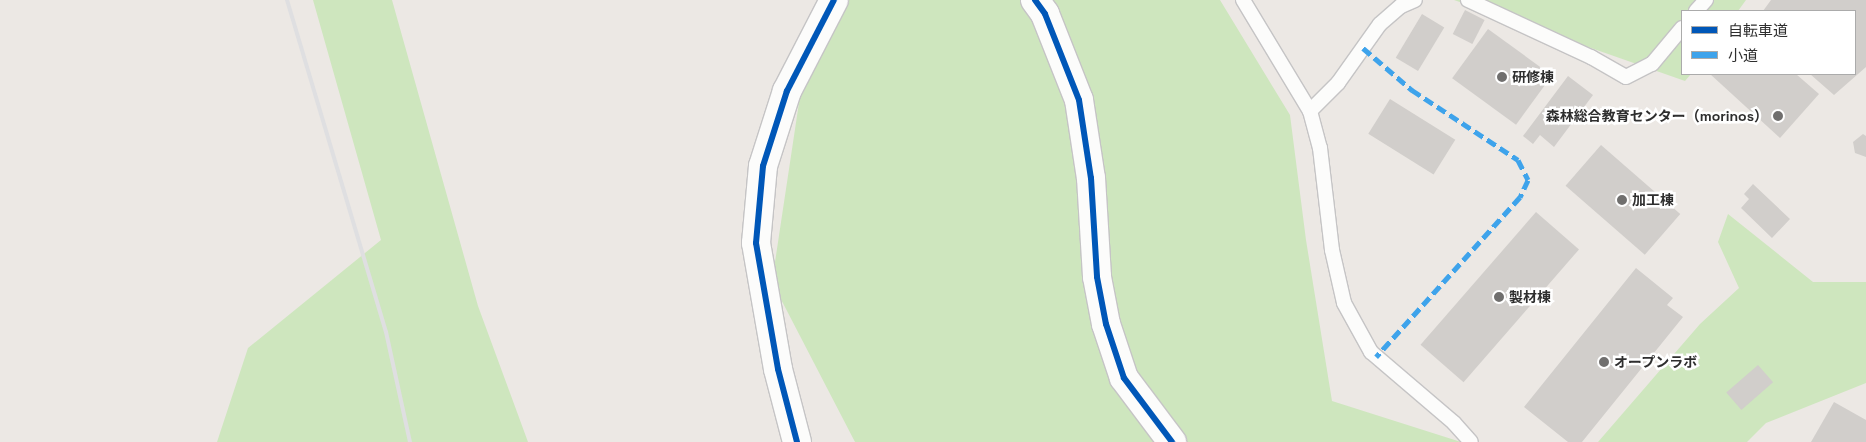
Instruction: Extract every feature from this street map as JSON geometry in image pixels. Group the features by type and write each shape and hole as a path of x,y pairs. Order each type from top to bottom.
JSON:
{"street":[{"path":"797,442 778,369 756,243 763,166 787,91 834,0"},
{"path":"1034,0 1045,14 1079,100 1091,178 1097,277 1106,324 1124,378 1172,442"}],"lane":[{"path":"1242,0 1310,111 1320,148 1332,250 1344,303 1371,352 1454,423 1471,442"},
{"path":"1310,111 1338,83 1380,24 1401,6 1415,0"},
{"path":"1468,0 1591,57 1626,77 1652,64 1681,29"},
{"path":"1697,10 1706,0"}],"green space":[{"path":"313,0 392,0 478,306 528,442 217,442 248,348 381,240"},
{"path":"848,0 1220,0 1290,115 1306,240 1332,401 1461,442 855,442 772,282 800,96"},
{"path":"1454,0 1746,0 1739,10 1681,10 1681,75 1690,75 1685,81"},
{"path":"1728,214 1813,282 1866,282 1866,383 1766,423 1747,442 1598,442 1700,324 1739,288 1718,242"}],"building":[{"path":"1771,0 1866,0 1866,67 1834,95 1811,75 1856,75 1856,10 1764,10"},
{"path":"1465,10 1485,20 1472,44 1453,34"},
{"path":"1422,14 1444,27 1418,71 1396,58"},
{"name":"研修棟","path":"1488,29 1552,75 1516,125 1452,78"},
{"name":"森林総合教育センター（morinos）","path":"1711,75 1797,75 1819,94 1780,138"},
{"path":"1568,76 1593,95 1554,147 1540,135 1533,144 1523,136"},
{"path":"1390,99 1455,140 1434,175 1368,134"},
{"path":"1863,134 1866,136 1866,157 1855,153 1853,142"},
{"name":"加工棟","path":"1601,145 1680,214 1645,255 1566,186"},
{"path":"1753,184 1790,219 1772,238 1741,208 1749,199 1744,194"},
{"name":"製材棟","path":"1536,212 1579,249 1464,382 1421,345"},
{"name":"オープンラボ","path":"1636,268 1673,298 1667,305 1683,317 1582,442 1568,442 1524,407"},
{"path":"1758,365 1773,382 1741,410 1726,393"},
{"path":"1834,402 1866,420 1866,442 1811,442"}],"railway":[{"path":"287,0 386,332 410,442"}],"marked path":[{"path":"1363,48 1412,90 1518,160 1528,180 1520,197 1376,357"}],"cycle path":[{"path":"797,442 778,369 756,243 763,166 787,91 834,0"},
{"path":"1035,0 1045,14 1079,100 1091,178 1097,277 1106,324 1124,378 1172,442"}],"place":[{"name":"研修棟","path":"1502,77"},
{"name":"森林総合教育センター（morinos）","path":"1778,116"},
{"name":"加工棟","path":"1622,200"},
{"name":"製材棟","path":"1499,297"},
{"name":"オープンラボ","path":"1604,362"}]}
